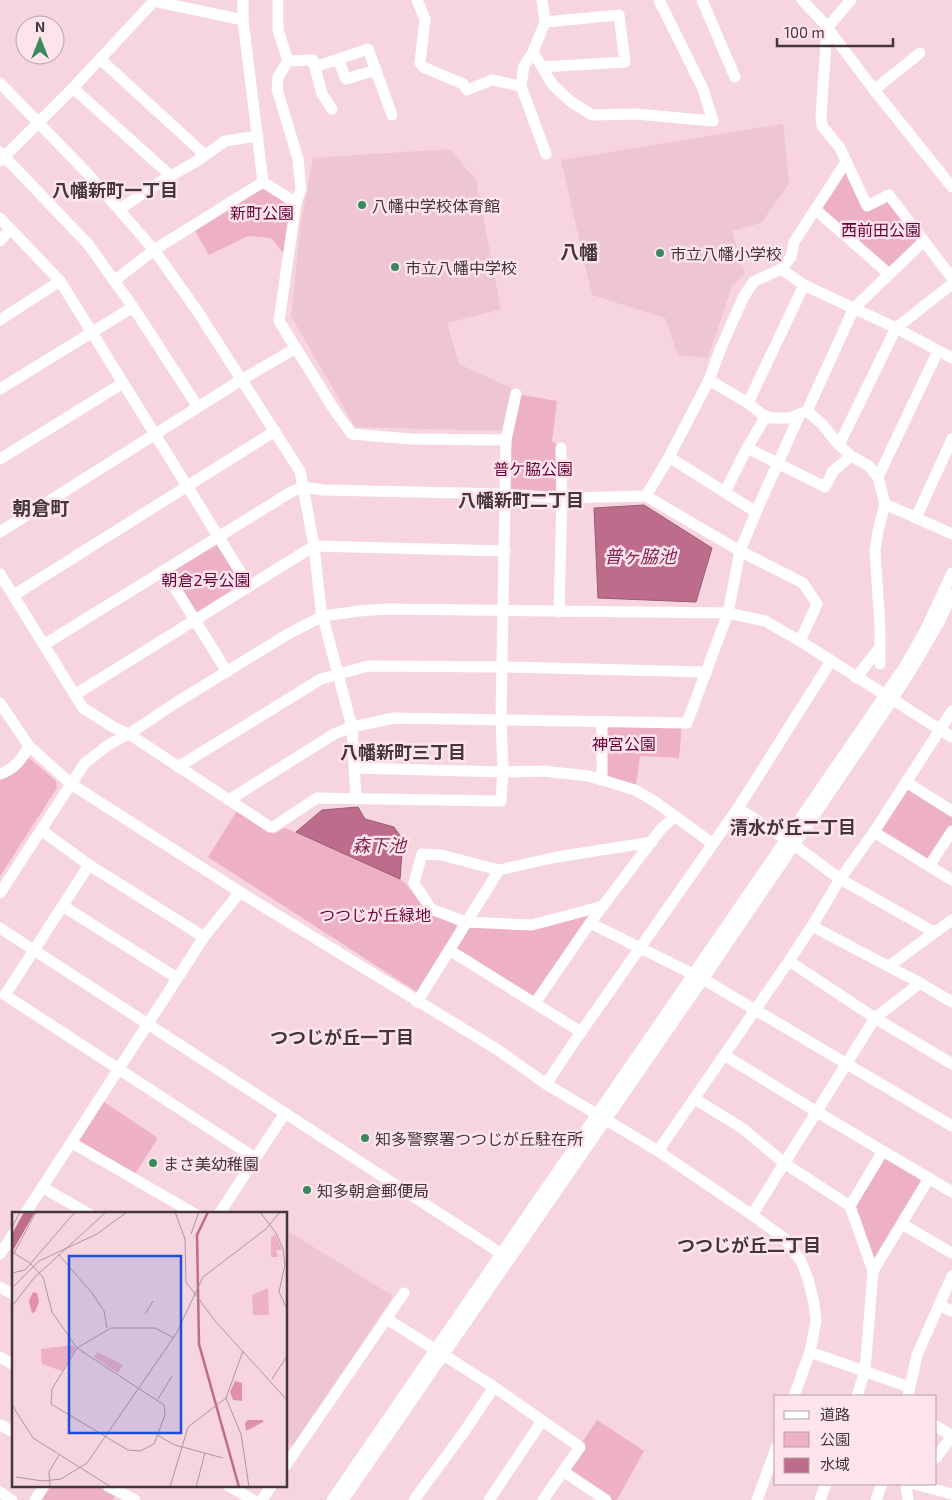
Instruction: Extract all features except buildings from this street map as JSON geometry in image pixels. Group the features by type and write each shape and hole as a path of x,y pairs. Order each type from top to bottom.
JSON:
{"street":[{"path":"243,0 243,20 263,182"},
{"path":"278,0 278,30 288,61 278,77 277,88 298,159 301,189 296,203 279,321 335,411 352,434 411,439 506,440"},
{"path":"416,0 425,19 420,63 423,68 463,84 467,90 492,80 521,86"},
{"path":"542,0 545,22 533,52 524,66 521,86 546,154"},
{"path":"533,52 552,84 570,101 592,115 636,114 713,121 703,89 659,0"},
{"path":"702,0 735,77"},
{"path":"802,0 827,28 952,187"},
{"path":"851,0 827,28 822,126 840,148 867,206 889,195 952,278"},
{"path":"198,408 133,307 88,244 2,157 73,88 154,1 243,20"},
{"path":"542,67 625,62 619,15 545,22"},
{"path":"315,67 368,49 382,92 392,115"},
{"path":"874,90 920,53"},
{"path":"100,59 206,155"},
{"path":"338,59 346,79 376,70"},
{"path":"288,61 313,60 322,94 332,109"},
{"path":"0,83 90,175 154,250 198,312 300,471 314,546 319,599 352,728 356,799"},
{"path":"73,88 171,176"},
{"path":"120,210 225,141 258,136"},
{"path":"646,496 670,456 709,380 742,298 753,282 781,269 791,257 794,242 846,162"},
{"path":"263,182 296,203"},
{"path":"114,281 154,250 263,182"},
{"path":"815,209 889,274"},
{"path":"0,218 60,282 249,586"},
{"path":"0,240 10,229"},
{"path":"229,800 334,734 394,718 687,723 708,672 728,614 740,551 778,464 854,308 924,241"},
{"path":"781,269 804,285 896,328 952,358"},
{"path":"0,320 60,282"},
{"path":"839,445 896,328 952,284"},
{"path":"748,403 804,285"},
{"path":"0,389 133,307"},
{"path":"0,532 296,348"},
{"path":"878,477 938,350"},
{"path":"709,380 766,416 790,418 804,412"},
{"path":"0,459 123,383"},
{"path":"0,574 83,708 113,727 129,734 270,827 273,827 317,798 501,801 503,772 501,720 506,440 516,394"},
{"path":"804,412 823,425 839,445 851,456 869,466 878,477 885,504 875,551 880,627 880,664 877,651 856,678"},
{"path":"725,492 747,448 766,416"},
{"path":"14,595 275,431"},
{"path":"916,518 952,439"},
{"path":"559,612 562,498 561,448"},
{"path":"747,448 825,487 833,471 851,456"},
{"path":"670,456 756,512 756,514"},
{"path":"45,644 291,492 303,487 324,490 506,494 562,498 646,496 740,551 803,583 817,604 800,641"},
{"path":"885,504 952,534"},
{"path":"76,694 314,546 505,551"},
{"path":"164,570 227,672"},
{"path":"889,697 926,629 952,573"},
{"path":"332,1500 439,1352 926,646 952,595"},
{"path":"0,893 85,762 108,745 129,734 176,702 288,634 323,616 385,609 728,614 765,621 952,737"},
{"path":"546,1084 738,808 831,661"},
{"path":"178,767 321,679 368,666 708,672"},
{"path":"0,703 30,746 70,784 416,1002 498,1050 546,1084 658,1151 784,1238 801,1260 814,1303 816,1321 810,1352 794,1395"},
{"path":"658,1151 812,926 840,879 874,832 952,711"},
{"path":"602,721 602,780"},
{"path":"0,774 12,769 20,762 30,746"},
{"path":"354,768 503,772 543,771 589,776 635,790 654,801 713,844"},
{"path":"906,782 952,811"},
{"path":"738,808 790,842 840,879 934,932"},
{"path":"535,1003 590,923 662,829 675,816"},
{"path":"41,830 89,865 204,937"},
{"path":"930,866 952,831"},
{"path":"874,832 952,880"},
{"path":"603,906 532,925 466,922 431,909 414,883 422,854 441,855 499,870 557,857 652,842"},
{"path":"89,865 5,995 255,1158"},
{"path":"416,1002 499,870"},
{"path":"26,1212 72,1144 204,937 240,892"},
{"path":"63,906 177,978"},
{"path":"889,966 952,920"},
{"path":"590,923 698,976 952,1126"},
{"path":"812,926 889,966 952,1002"},
{"path":"0,928 505,1256"},
{"path":"449,950 581,1032"},
{"path":"789,960 875,1018 952,1064"},
{"path":"752,1215 875,1018 920,983"},
{"path":"724,1055 952,1192"},
{"path":"695,1099 742,1128 784,1162 850,1206 872,1271 869,1336 865,1371 857,1395"},
{"path":"220,1212 285,1113"},
{"path":"72,1144 191,1212"},
{"path":"850,1206 883,1151"},
{"path":"872,1271 929,1178"},
{"path":"42,1187 86,1212"},
{"path":"902,1224 952,1253"},
{"path":"0,1254 12,1237"},
{"path":"810,1352 865,1371 908,1391 917,1355 952,1276"},
{"path":"0,1287 12,1294"},
{"path":"290,1451 404,1293"},
{"path":"939,1304 952,1311"},
{"path":"387,1319 494,1387 580,1447 543,1500"},
{"path":"343,1500 439,1352"},
{"path":"0,1357 12,1364"},
{"path":"414,1500 464,1432 494,1387"},
{"path":"489,1500 542,1421"},
{"path":"0,1425 12,1431"},
{"path":"937,1427 952,1436 937,1457"},
{"path":"757,1500 774,1453"},
{"path":"563,1471 606,1500"},
{"path":"820,1500 826,1485"},
{"path":"876,1500 882,1485"},
{"path":"906,1485 908,1500"},
{"path":"922,1485 952,1497"},
{"path":"35,1500 43,1488"},
{"path":"232,1488 253,1500"},
{"path":"262,1500 270,1488"},
{"path":"0,1492 12,1500"},
{"path":"114,1493 135,1500"}],"shaded area":[{"name":"市立八幡小学校","path":"783,124 789,184 761,223 732,231 745,274 732,286 708,358 678,355 665,318 592,295 561,160"},
{"name":"市立八幡中学校","path":"450,149 476,180 501,309 447,323 459,364 511,388 502,431 355,427 291,316 301,224 313,158"},
{"path":"288,1231 393,1296 293,1447 288,1443"}],"green space":[{"name":"西前田公園","path":"846,162 867,205 889,195 924,241 889,274 815,209"},
{"name":"新町公園","path":"263,182 296,203 288,259 271,238 248,236 209,255 192,226"},
{"name":"普ケ脇公園","path":"516,394 557,401 552,441 561,448 562,498 506,494"},
{"name":"朝倉2号公園","path":"217,545 243,583 242,586 197,613 169,570"},
{"name":"神宮公園","path":"602,721 682,723 679,758 640,756 635,790 602,780"},
{"path":"29,758 56,781 57,788 0,876 0,779 16,771"},
{"path":"906,782 952,811 952,831 929,866 874,832"},
{"name":"つつじが丘緑地","path":"237,811 274,834 284,828 296,832 400,879 427,912 456,925 457,927 417,992 208,857"},
{"path":"591,913 535,996 497,976 455,947 466,927"},
{"path":"104,1102 158,1138 133,1177 77,1143"},
{"path":"885,1156 921,1178 922,1181 876,1259 855,1209 855,1203"},
{"path":"597,1420 644,1451 617,1500 606,1500 563,1471"},
{"path":"48,1488 100,1488 110,1492 115,1497 113,1500 39,1500"}],"water":[{"name":"普ヶ脇池","path":"644,505 712,548 696,602 598,598 594,508"},
{"name":"森下池","path":"358,807 365,819 394,827 403,840 400,879 296,832 322,810"}],"place":[{"name":"八幡中学校体育館","path":"362,205"},
{"name":"市立八幡小学校","path":"660,253"},
{"name":"市立八幡中学校","path":"395,267"},
{"name":"知多警察署つつじが丘駐在所","path":"365,1138"},
{"name":"まさ美幼稚園","path":"153,1163"},
{"name":"知多朝倉郵便局","path":"307,1190"}],"district":[{"name":"八幡新町一丁目","path":"115,190"},
{"name":"八幡","path":"579,251"},
{"name":"八幡新町二丁目","path":"521,500"},
{"name":"朝倉町","path":"41,507"},
{"name":"八幡新町三丁目","path":"403,752"},
{"name":"清水が丘二丁目","path":"793,827"},
{"name":"つつじが丘一丁目","path":"342,1037"},
{"name":"つつじが丘二丁目","path":"749,1245"}]}
